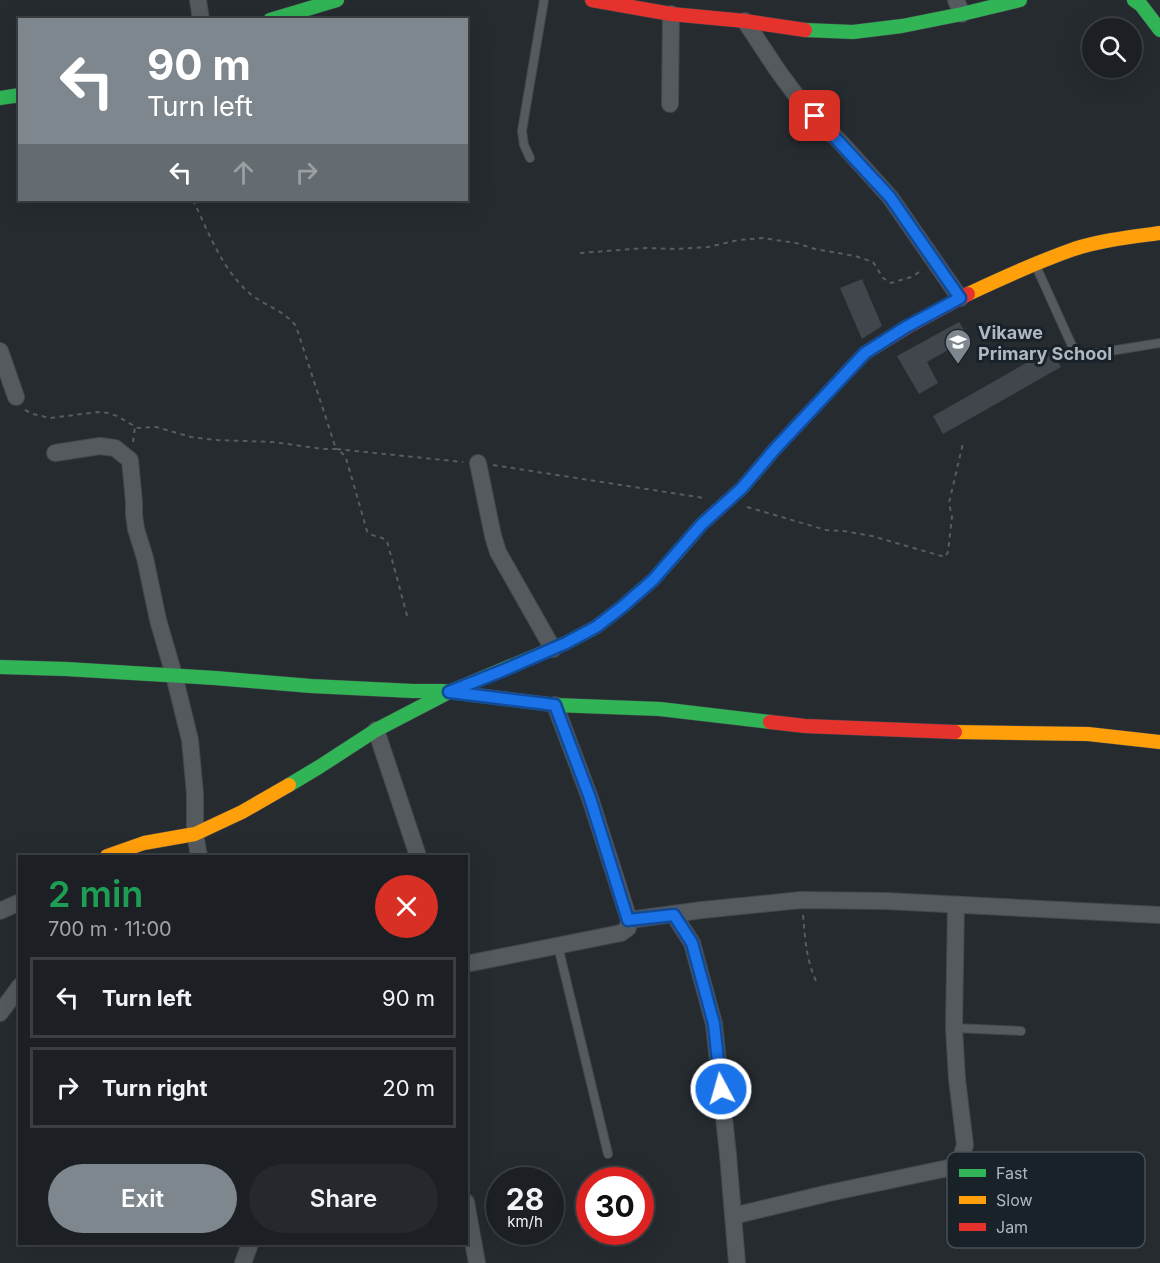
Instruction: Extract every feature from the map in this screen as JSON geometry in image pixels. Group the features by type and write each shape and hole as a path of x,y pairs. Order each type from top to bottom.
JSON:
{"street":[{"path":"198,0 201,18"},
{"path":"277,18 338,0"},
{"path":"592,0 671,14 745,21 795,29 853,32 902,26 959,7 1020,0"},
{"path":"1134,0 1141,5 1160,30"},
{"path":"670,104 671,14"},
{"path":"745,21 801,102 890,197 960,298"},
{"path":"0,98 18,95"},
{"path":"109,855 144,843 195,834 242,812 376,730 449,692 553,649 596,627 653,580 702,524 742,488 775,449 865,353 906,327 960,298 1035,264 1075,249 1106,241 1160,233"},
{"path":"0,351 16,397"},
{"path":"56,453 100,446 114,448 130,460 136,529 189,740 195,794 195,834 199,855"},
{"path":"478,463 498,552 553,649"},
{"path":"0,667 449,692 555,705 660,709 805,726 1088,734 1160,742"},
{"path":"468,964 621,933 628,928 628,920 590,798 555,705"},
{"path":"376,730 418,855"},
{"path":"628,920 801,900 886,901 1160,915"},
{"path":"0,911 18,903"},
{"path":"956,905 954,1028 965,1145 962,1152"},
{"path":"674,915 692,943 714,1024 737,1263"},
{"path":"0,1013 18,989"},
{"path":"733,1216 947,1168"},
{"path":"468,1213 477,1263"},
{"path":"243,1263 250,1245"}],"lane":[{"path":"530,158 524,145 522,131 544,0"},
{"path":"1035,264 1073,348 1080,354 1160,343"},
{"path":"558,946 608,1154"},
{"path":"954,1028 1022,1031"}],"path":[{"path":"193,201 223,261 235,278 249,293 287,317 296,326 336,449 346,458 367,531 387,541 408,619"},
{"path":"580,253 646,248 708,247 739,240 762,238 796,243 873,262 883,278 891,283 911,277 935,263"},
{"path":"16,397 26,410 50,418 98,412 117,416 138,428 156,427 190,437 273,442 323,449 478,463 727,502 826,530 872,536 945,557 948,552 952,517 949,503 963,443"},
{"path":"801,900 806,947 810,968 816,981"}],"building":[{"path":"862,279 882,326 862,339 840,288"},
{"path":"959,322 969,338 927,362 938,383 919,394 897,356"},
{"path":"1051,349 1061,367 943,434 933,416"}],"traffic: fast":[{"path":"277,18 337,0"},
{"path":"805,30 853,32 902,26 1020,0"},
{"path":"1134,0 1141,5 1160,30"},
{"path":"0,98 18,95"},
{"path":"289,785 376,730 449,692 566,643 596,627 653,580 677,553"},
{"path":"0,667 215,678 311,686 442,691 555,705 660,709 770,722"}],"traffic: slow":[{"path":"968,294 1074,249 1106,241 1160,233"},
{"path":"677,553 702,524 742,488 848,371"},
{"path":"955,732 1088,734 1160,742"},
{"path":"110,855 144,843 195,834 242,812 289,785"}],"traffic: jam":[{"path":"592,0 671,14 745,21 805,30"},
{"path":"848,371 865,353 968,294"},
{"path":"770,722 805,726 955,732"}],"place":[{"name":"Vikawe Primary School","path":"958,365"}],"route":[{"path":"721,1089 714,1024 692,943 674,915 628,920 590,798 555,705 449,692 566,643 596,627 622,607 653,580 702,524 742,488 775,449 865,353 906,327 960,298 890,197 815,116"}]}
